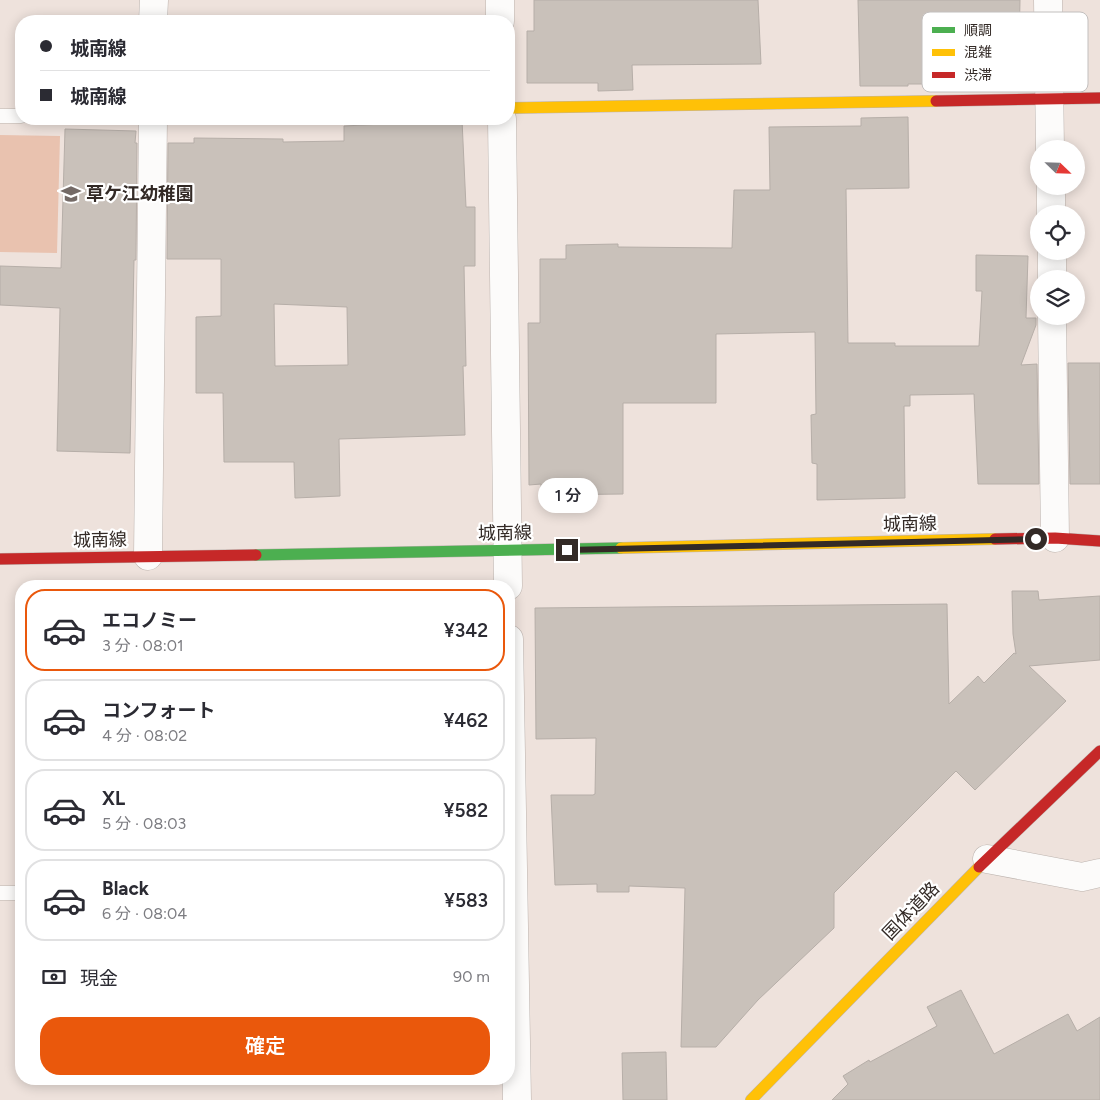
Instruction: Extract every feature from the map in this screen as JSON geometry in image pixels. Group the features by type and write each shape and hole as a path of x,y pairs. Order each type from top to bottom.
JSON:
{"street":[{"path":"153,15 154,0"},
{"path":"500,0 500,15"},
{"path":"1050,92 1050,140"},
{"path":"515,108 1100,98"},
{"path":"148,556 153,125"},
{"path":"502,125 508,580"},
{"path":"1052,325 1055,538"},
{"name":"城南線","path":"0,559 508,551 1055,538 1100,540"},
{"name":"国体道路","path":"751,1100 987,859 1100,751"},
{"path":"987,859 1082,877 1100,873"},
{"path":"515,1033 517,1100"}],"lane":[{"path":"0,116 15,116"},
{"path":"0,893 15,893"}],"shaded area":[{"path":"0,135 60,136 57,253 0,252"}],"building":[{"path":"534,0 758,0 761,64 632,65 633,90 598,91 598,83 527,83 527,31 534,31"},
{"path":"858,0 1020,0 1020,12 922,12 922,84 908,84 908,86 860,86"},
{"path":"908,117 909,188 846,189 848,343 895,343 895,346 979,346 982,291 976,291 976,255 1028,256 1026,318 1030,318 1030,325 1036,325 1021,365 1037,364 1039,484 978,484 974,394 910,395 910,406 904,406 905,498 817,500 817,464 812,463 811,415 816,414 815,332 716,334 716,403 623,403 623,494 541,495 541,484 529,485 528,323 540,323 540,259 566,259 566,245 618,244 618,247 732,248 734,190 770,190 769,127 861,126 861,118"},
{"path":"462,125 466,207 475,207 475,266 464,266 466,366 463,366 465,435 339,439 340,496 295,498 294,462 224,462 223,393 196,393 196,317 221,316 221,259 167,259 168,143 194,143 194,138 283,139 283,142 344,141 344,126","holes":["274,304 347,307 348,365 275,366"]},
{"path":"65,129 136,131 136,260 134,260 130,453 57,451 60,308 0,305 0,266 61,268"},
{"path":"1068,363 1100,363 1100,484 1070,484"},
{"path":"1012,591 1038,591 1039,600 1100,596 1100,660 1029,666 1066,701 975,790 956,771 834,893 834,928 758,1000 716,1047 681,1047 685,888 629,886 629,892 597,892 597,884 555,885 551,795 595,794 596,738 536,739 535,608 947,604 949,704 978,676 984,683 1014,653 1016,654 1013,634"},
{"path":"961,990 994,1054 1068,1014 1077,1031 1100,1017 1100,1100 832,1100 848,1084 843,1076 869,1060 870,1062 937,1026 927,1007"},
{"path":"666,1052 667,1100 623,1100 622,1053"}],"traffic: fast":[{"path":"256,555 621,548"}],"traffic: slow":[{"path":"515,108 936,101"},
{"path":"621,548 995,539"},
{"path":"751,1100 979,867"}],"traffic: jam":[{"path":"936,101 1100,98"},
{"path":"995,539 1055,538 1100,541"},
{"path":"0,559 256,555"},
{"path":"979,867 1100,751"}],"place":[{"name":"草ケ江幼稚園","path":"71,194"}],"route":[{"path":"567,550 1036,539"}]}
